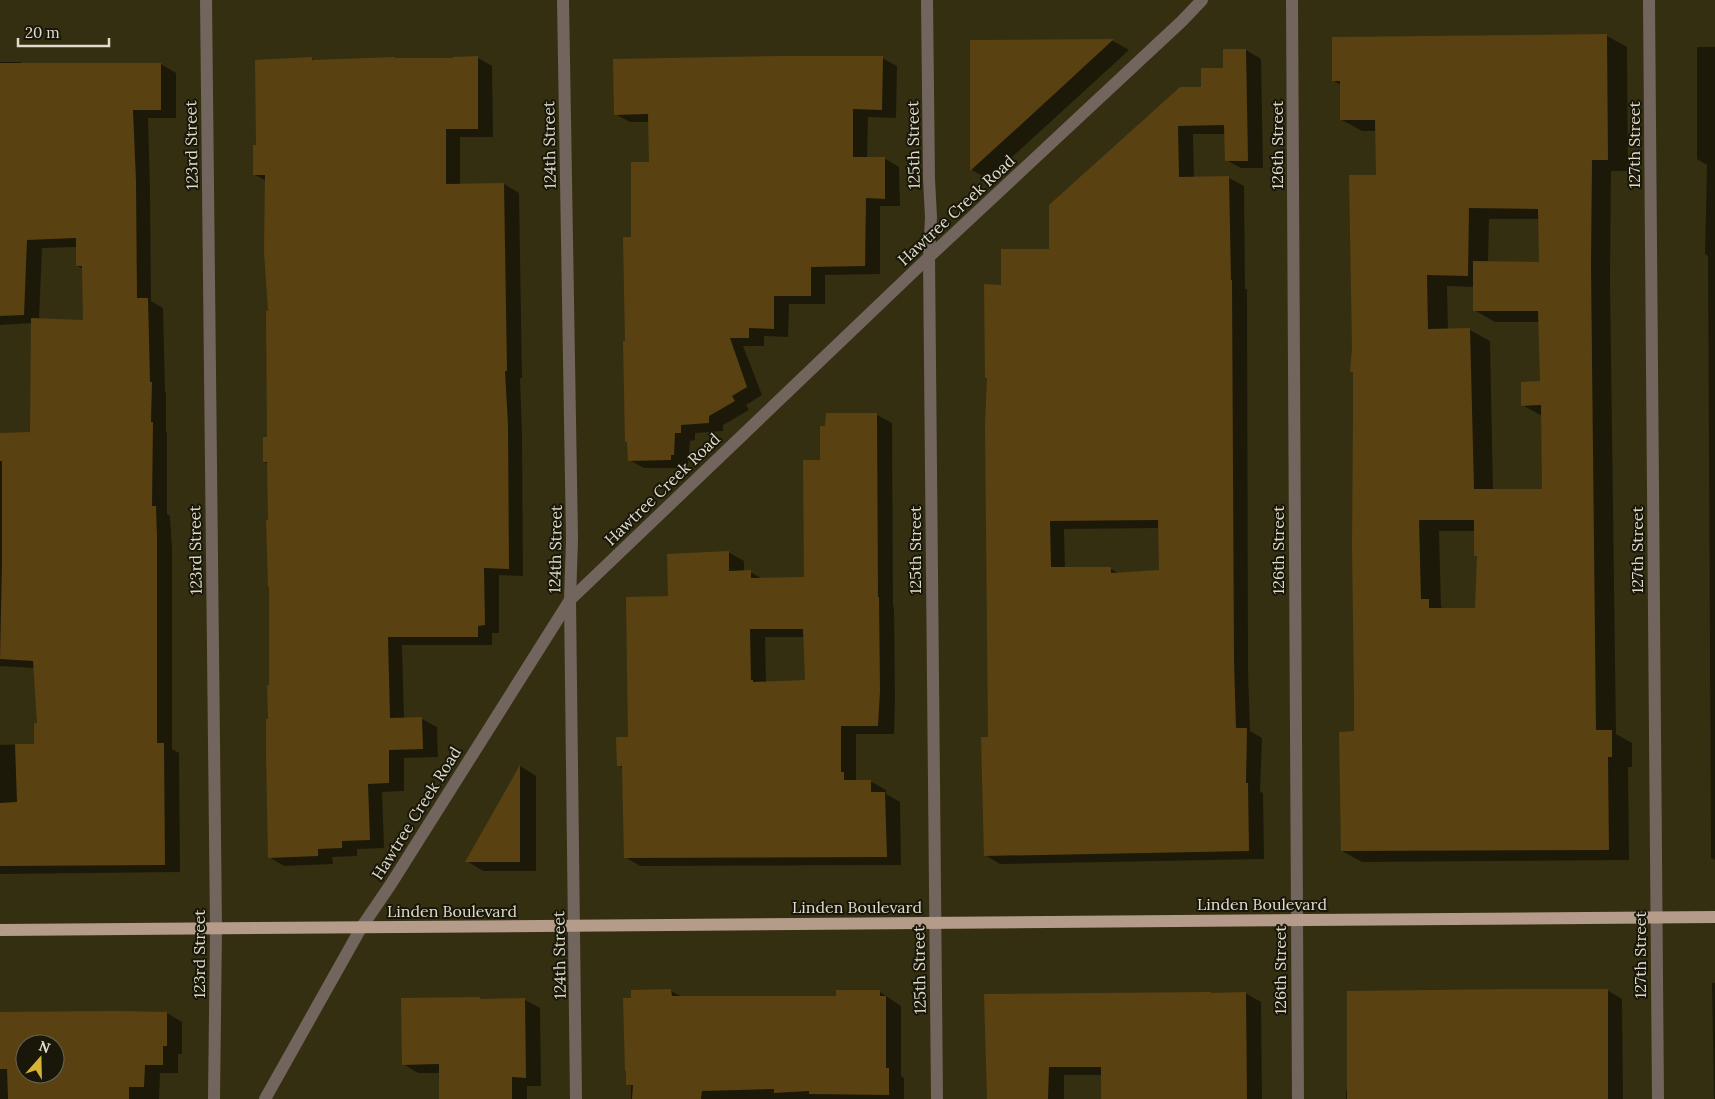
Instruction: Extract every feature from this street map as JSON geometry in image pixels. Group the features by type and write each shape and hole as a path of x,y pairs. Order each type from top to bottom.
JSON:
{"main road":[{"name":"Linden Boulevard","path":"0,930 1715,917"}],"street":[{"name":"123rd Street","path":"206,0 216,929 214,1099"},
{"name":"124th Street","path":"563,0 572,540 570,600 576,1099"},
{"name":"125th Street","path":"927,0 928,179 932,217 929,257 936,1099"},
{"name":"Hawtree Creek Road","path":"265,1099 361,928 391,884 570,600 929,257 1182,21 1202,0"},
{"name":"126th Street","path":"1292,0 1298,1099"},
{"name":"127th Street","path":"1649,0 1658,1099"}],"building":[{"path":"1607,34 1608,160 1592,160 1591,266 1596,730 1612,730 1612,757 1608,757 1609,850 1341,851 1339,732 1354,731 1353,372 1350,372 1352,348 1349,175 1376,175 1375,120 1340,120 1340,81 1332,81 1332,37","holes":["1469,208 1538,209 1539,262 1473,261 1473,311 1538,311 1540,381 1521,382 1521,406 1541,405 1542,489 1474,489 1470,328 1428,329 1427,275 1468,276","1419,520 1474,520 1474,556 1477,556 1475,608 1429,608 1429,599 1421,599"]},
{"path":"1114,39 1025,121 970,171 970,40"},
{"path":"1223,49 1246,49 1248,161 1225,161 1224,125 1178,126 1179,177 1229,176 1232,280 1234,661 1236,728 1247,728 1246,783 1248,783 1249,851 984,856 981,737 988,737 985,425 987,378 985,378 984,284 1001,285 1001,249 1049,249 1049,205 1180,87 1201,87 1201,68 1223,68","holes":["1158,520 1159,570 1111,573 1111,567 1051,567 1050,521"]},
{"path":"478,56 478,129 446,129 446,184 504,183 509,569 484,568 485,625 478,626 478,637 388,637 390,718 422,717 423,749 389,750 389,783 368,784 370,840 342,841 342,848 318,849 318,856 268,858 266,719 268,719 267,685 269,685 269,587 266,520 268,520 267,462 263,462 263,437 267,437 266,311 268,311 264,252 265,175 253,175 253,145 256,145 255,60 312,57 312,60"},
{"path":"883,56 882,110 853,109 853,157 885,157 885,199 866,198 865,266 811,267 811,296 774,296 774,329 749,328 749,338 730,338 747,387 732,396 735,401 709,416 709,423 681,425 681,433 675,433 674,455 671,455 671,460 628,461 627,442 625,442 623,237 631,237 631,162 649,162 648,114 614,115 613,59"},
{"path":"0,63 161,63 161,110 133,110 137,298 148,298 150,382 152,382 152,506 156,506 157,538 157,743 164,743 165,865 0,866 0,803 17,802 15,744 34,744 34,723 37,723 33,661 0,659 2,461 0,461 0,433 30,432 31,318 83,320 82,266 76,266 76,238 27,240 24,315 0,316"},
{"path":"826,413 877,413 880,691 878,726 841,726 841,772 844,772 844,780 871,780 871,792 885,792 887,857 624,858 622,766 617,766 616,737 628,737 626,597 668,596 667,554 729,551 729,571 751,570 751,578 804,577 803,460 820,460 820,426 825,426","holes":["750,629 803,629 805,680 753,682 751,680"]},
{"path":"520,765 520,862 465,862"},
{"path":"671,989 672,996 836,996 836,990 880,990 880,996 886,996 886,1068 889,1068 889,1095 809,1094 809,1091 774,1093 774,1089 702,1091 701,1099 632,1099 633,1085 626,1085 623,998 631,998 631,990"},
{"path":"1608,989 1608,1099 1347,1099 1347,991"},
{"path":"1246,992 1247,1099 1101,1099 1101,1067 1049,1067 1048,1099 987,1099 984,994"},
{"path":"480,997 480,999 525,998 526,1078 512,1077 512,1099 439,1099 439,1064 402,1065 401,998"},
{"path":"0,1012 167,1012 167,1046 163,1046 163,1065 145,1065 144,1087 129,1087 129,1099 8,1099 7,1069 0,1069"}]}
